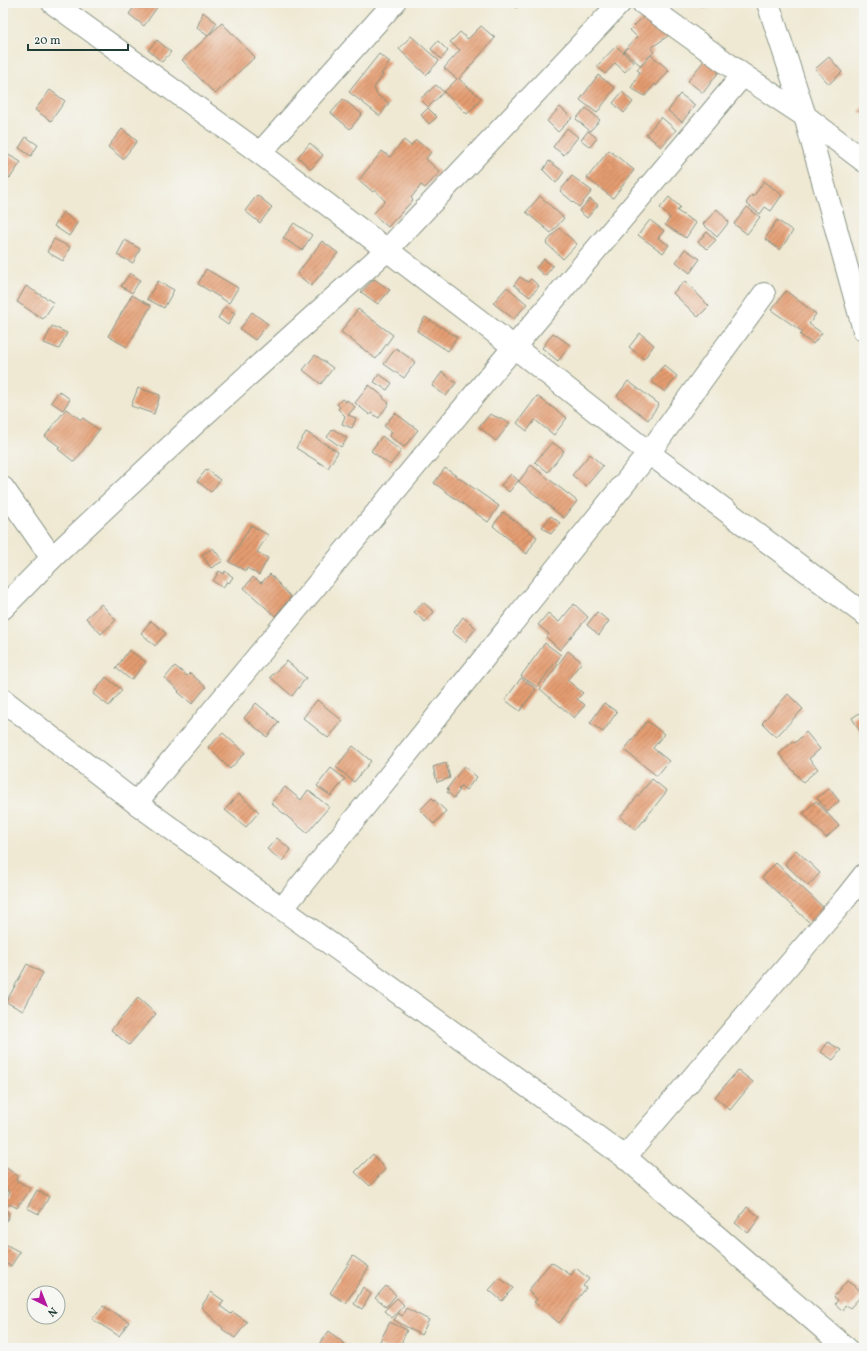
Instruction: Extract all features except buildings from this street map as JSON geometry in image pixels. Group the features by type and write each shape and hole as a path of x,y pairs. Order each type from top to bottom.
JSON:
{"street":[{"path":"53,3 260,153 514,347 649,453 864,614"},
{"path":"260,153 394,3"},
{"path":"3,608 52,558 203,416 387,250 620,3"},
{"path":"642,3 743,75 806,116 864,161"},
{"path":"768,3 806,116 864,330"},
{"path":"136,803 514,347 743,75"},
{"path":"282,909 649,453 764,294"},
{"path":"3,488 52,558"},
{"path":"3,700 136,803 625,1157 846,1348"},
{"path":"625,1157 864,875"}]}
